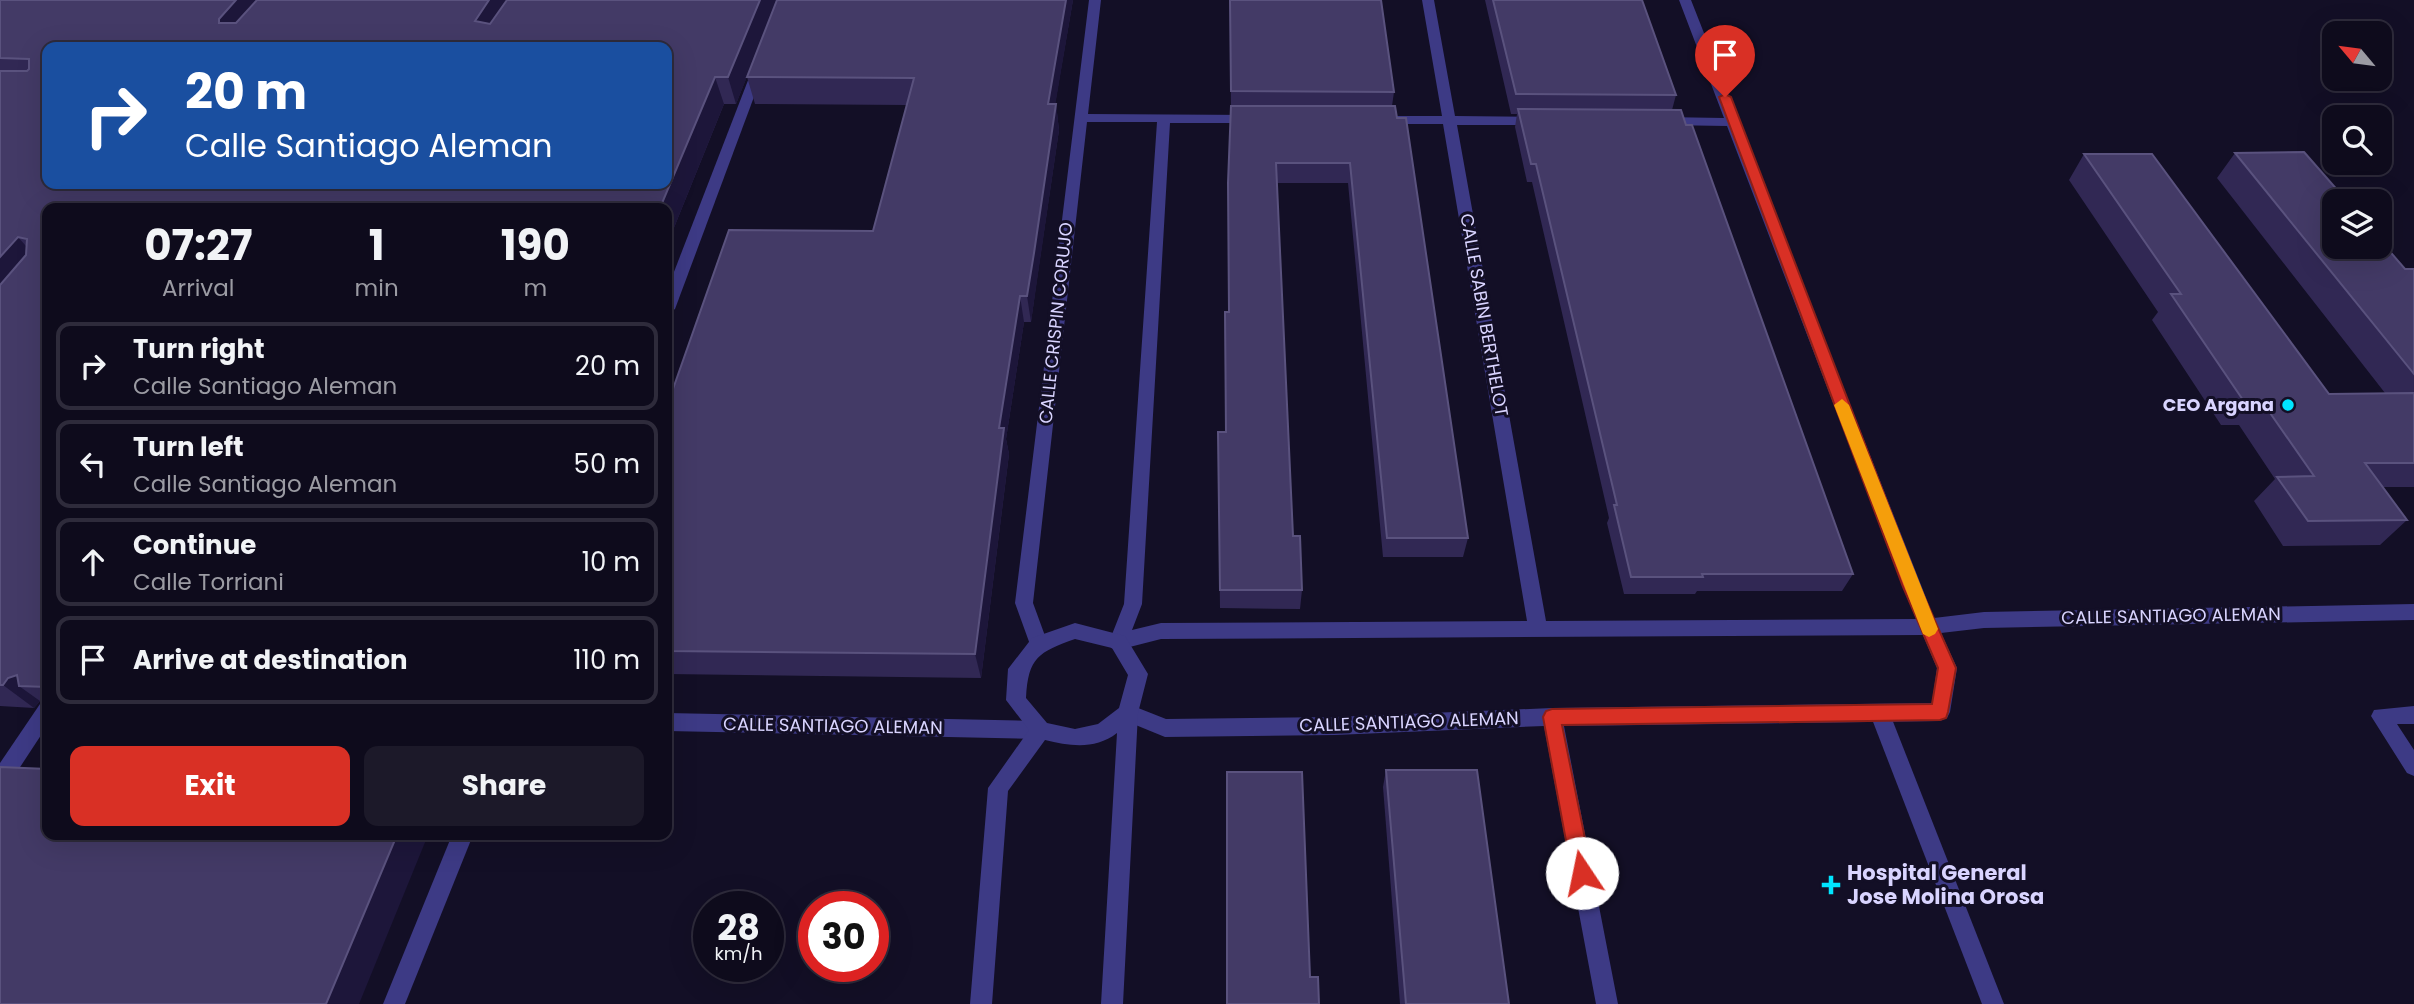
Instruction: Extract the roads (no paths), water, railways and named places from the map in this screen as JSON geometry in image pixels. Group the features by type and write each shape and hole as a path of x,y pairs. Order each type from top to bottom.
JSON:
{"street":[{"name":"CALLE CRISPIN CORUJO","path":"1039,644 1024,603 1095,0"},
{"name":"CALLE SABIN BERTHELOT","path":"1428,0 1538,630"},
{"path":"1685,0 1928,627"},
{"path":"672,296 766,51"},
{"path":"1079,118 1273,119"},
{"path":"1118,642 1133,604 1164,118"},
{"path":"1368,120 1558,121"},
{"path":"1653,121 1734,122"},
{"name":"CALLE SANTIAGO ALEMAN","path":"1118,642 1160,631 1928,627 1984,620 2414,612"},
{"name":"CALLE SANTIAGO ALEMAN","path":"1128,713 1165,728 1335,726 1552,717 1940,712 1947,668 1928,627"},
{"path":"1112,1004 1128,713 1138,674 1118,642 1075,631 1039,644 1018,669 1016,700 1041,730 1075,738 1103,732 1128,713"},
{"path":"1880,714 1993,1004"},
{"path":"2414,715 2381,716 2414,767"},
{"path":"0,780 42,717"},
{"path":"1552,717 1607,1004"},
{"name":"CALLE SANTIAGO ALEMAN","path":"672,722 1041,730"},
{"path":"981,1004 998,788 1041,730"},
{"path":"394,1004 460,840"}],"place":[{"name":"CEO Argana","path":"2288,405"},
{"name":"Hospital General Jose Molina Orosa","path":"1831,885"}]}
